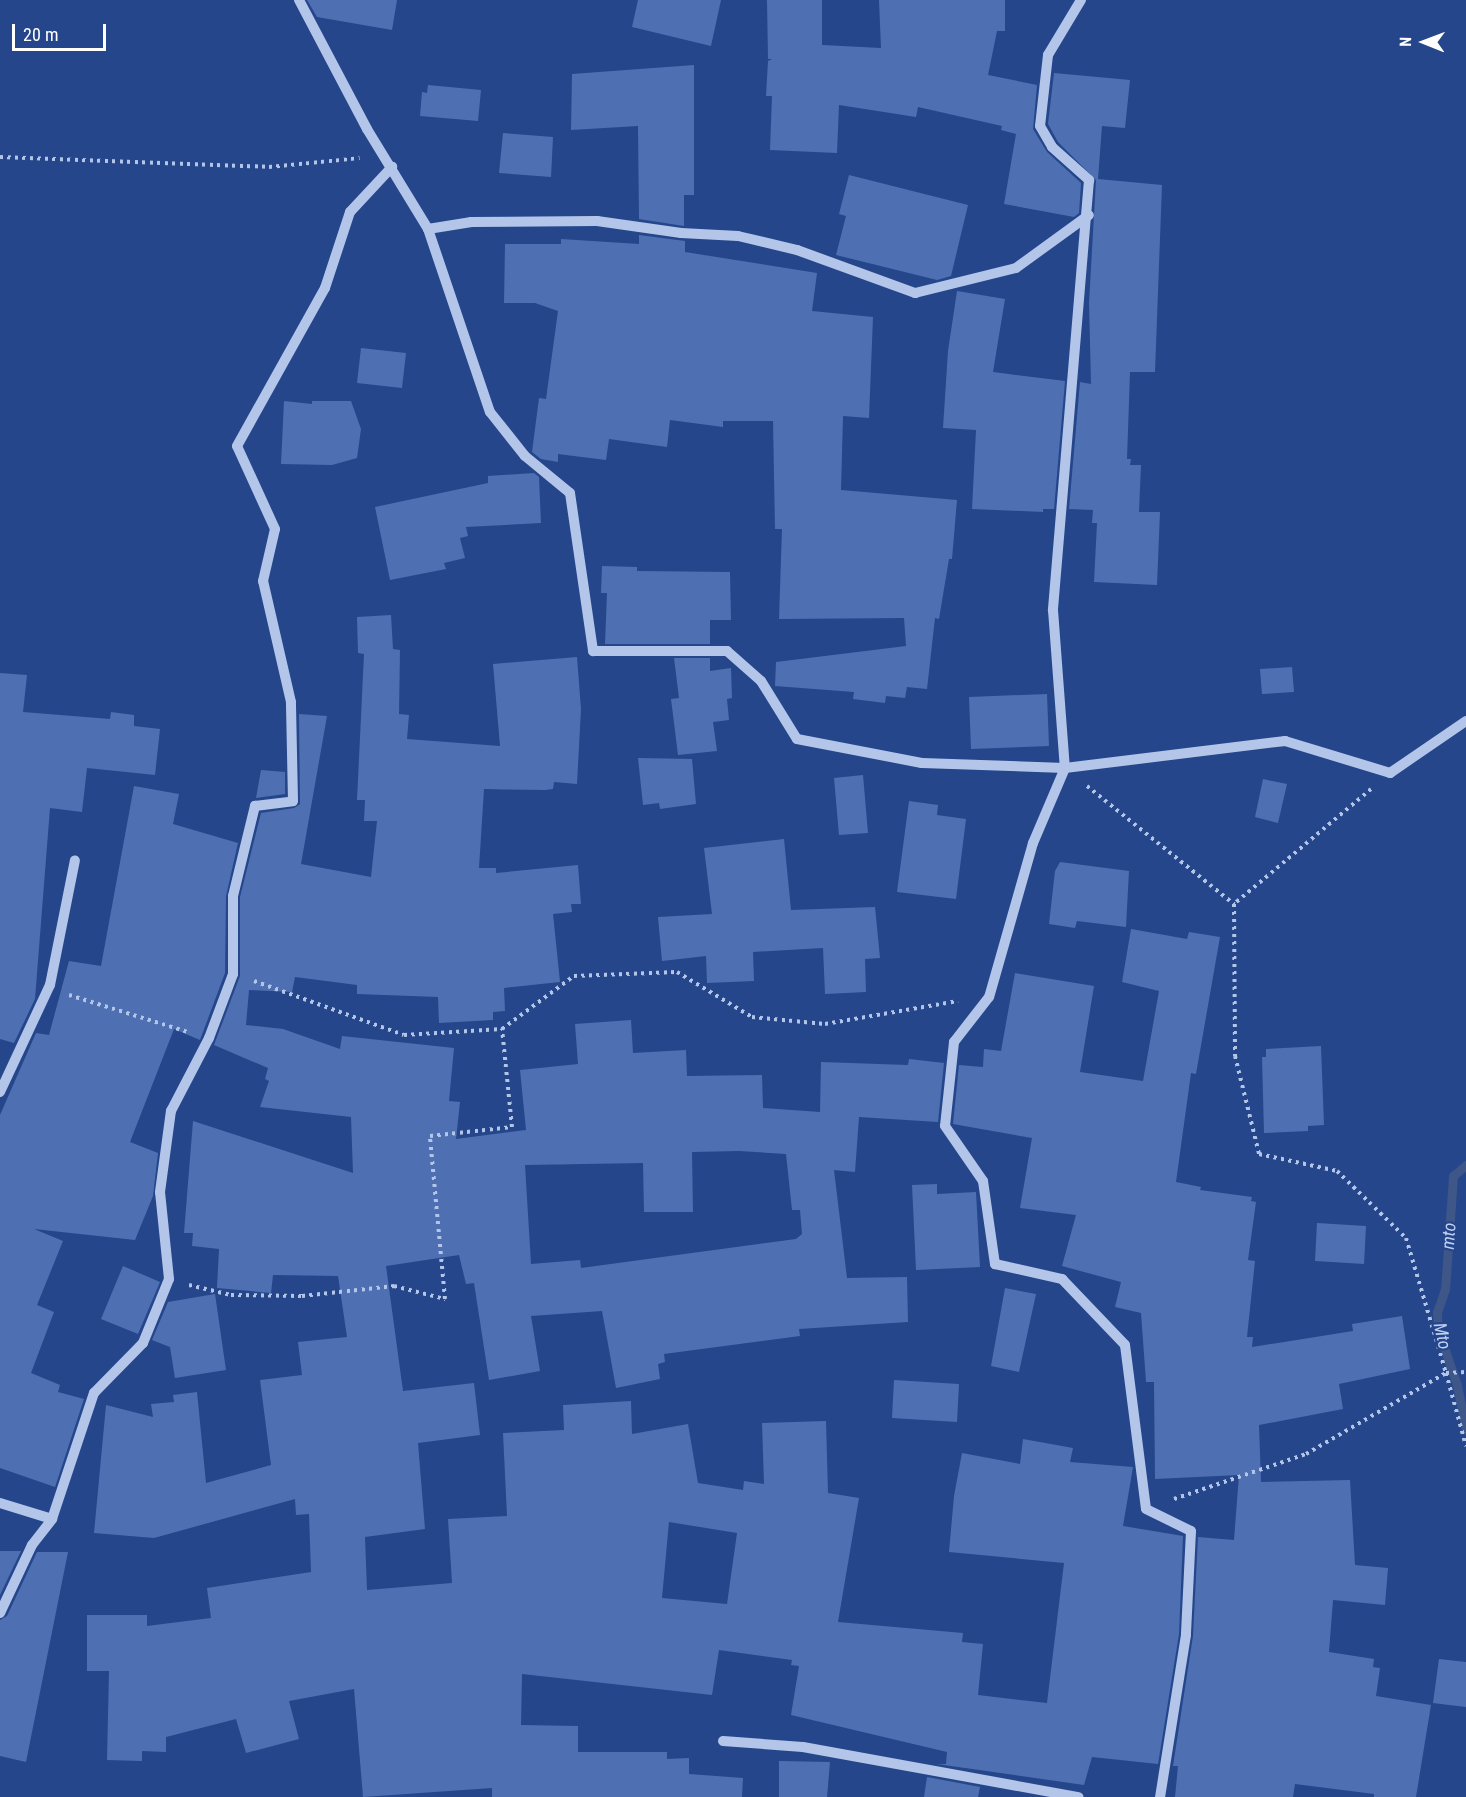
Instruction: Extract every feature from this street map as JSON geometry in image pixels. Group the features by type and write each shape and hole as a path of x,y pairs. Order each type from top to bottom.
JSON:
{"street":[{"path":"300,0 309,24 428,229 490,412 525,456 570,493 593,651 727,651 761,681 797,739 922,763 1065,768 1285,741 1390,773 1466,721"},
{"path":"1081,0 1048,55 1040,126 1052,147 1089,180 1089,215 1076,312 1053,610 1065,768 1033,843 988,997 954,1042 945,1126 983,1182 995,1264 1062,1279 1125,1345 1146,1509 1191,1531 1186,1635 1160,1797"},
{"path":"0,1613 32,1545 52,1519 94,1393 143,1343 169,1279 160,1192 171,1111 209,1038 233,974 233,896 255,806 293,801 291,702 263,581 275,529 237,446 325,288 351,212 392,167"},
{"path":"428,229 471,222 597,221 681,233 738,236 797,250 915,293 1016,268 1089,215"},
{"path":"0,1092 50,985 75,860"},
{"path":"0,1503 52,1519"},
{"path":"723,1741 803,1747 1078,1797"}],"path":[{"path":"0,158 268,167 384,156"},
{"path":"1065,768 1234,904"},
{"path":"1390,773 1234,904 1234,1056 1259,1154 1337,1172 1406,1238 1466,1446"},
{"path":"233,974 404,1035 502,1029 574,976 678,972 752,1017 825,1024 988,997"},
{"path":"50,985 70,996 209,1038"},
{"path":"169,1279 231,1295 302,1296 393,1286 445,1299 430,1136 513,1127 502,1029"},
{"path":"1146,1509 1306,1454 1446,1373 1466,1372"}],"building":[{"path":"307,0 397,0 392,30 317,17"},
{"path":"638,0 721,0 711,46 632,27"},
{"path":"767,0 822,0 822,45 881,48 879,0 1005,0 1005,31 997,31 988,75 1037,85 1033,129 1047,152 1081,183 1079,213 1074,217 1004,204 1016,134 1001,130 1002,126 918,107 916,117 839,105 837,153 770,150 772,96 766,96 768,61 772,59 768,59"},
{"path":"694,65 694,195 684,195 684,226 639,219 638,126 571,130 572,74"},
{"path":"1054,73 1130,80 1125,128 1102,126 1098,179 1162,185 1155,372 1130,372 1127,459 1131,459 1130,465 1141,465 1139,512 1160,512 1157,585 1094,582 1097,523 1092,523 1093,510 1069,509 1080,382 1091,384 1089,303 1096,180 1058,142 1048,124"},
{"path":"428,85 481,90 478,121 420,116 422,92 427,93"},
{"path":"503,133 553,137 551,177 499,173"},
{"path":"849,175 968,205 951,276 937,280 836,255 846,216 839,214"},
{"path":"639,235 685,241 685,252 817,273 812,311 873,317 869,418 843,416 841,490 957,500 952,559 949,559 939,619 935,618 927,689 907,687 905,698 886,696 885,703 853,699 854,692 775,686 776,662 906,646 904,618 779,619 782,529 775,529 773,421 723,421 723,427 670,420 667,447 609,439 606,460 558,454 558,462 541,459 532,452 539,398 546,399 558,311 535,303 504,303 505,244 561,244 561,239 639,244"},
{"path":"957,291 1005,299 993,372 1065,381 1054,509 1043,509 1043,512 972,509 976,430 943,428 948,351"},
{"path":"361,348 406,353 402,388 357,383"},
{"path":"284,401 312,404 312,401 351,401 361,429 357,458 332,465 281,464"},
{"path":"534,473 539,477 541,523 466,527 468,536 460,538 465,558 444,563 446,569 390,580 375,507 488,483 488,476"},
{"path":"602,566 637,567 637,571 730,572 731,620 710,620 710,644 605,644 607,593 601,593"},
{"path":"391,615 393,649 400,650 399,714 409,715 407,739 500,746 493,664 577,657 581,709 577,784 554,782 553,789 545,790 484,789 479,868 496,868 496,873 578,865 581,904 571,904 572,912 553,914 560,982 504,988 505,1011 493,1012 493,1020 439,1023 438,997 357,994 357,985 295,977 292,992 249,990 246,1025 283,1029 340,1049 342,1036 454,1048 449,1101 460,1102 456,1139 526,1130 520,1070 578,1064 575,1024 631,1020 633,1053 686,1050 687,1076 762,1075 763,1108 820,1112 821,1062 908,1065 909,1059 944,1063 938,1122 859,1117 855,1172 834,1170 847,1278 907,1277 908,1322 799,1329 800,1336 664,1354 665,1362 658,1364 660,1379 616,1388 602,1311 531,1316 540,1371 489,1380 474,1283 466,1284 459,1255 386,1266 403,1391 474,1383 480,1435 418,1443 425,1529 365,1537 367,1590 452,1583 448,1519 507,1516 503,1433 564,1430 563,1405 631,1401 632,1434 688,1424 698,1483 743,1490 744,1481 764,1484 762,1423 826,1421 828,1493 859,1498 838,1622 963,1633 962,1642 983,1644 978,1695 1047,1703 1064,1563 949,1552 954,1496 962,1453 1020,1464 1023,1439 1073,1448 1070,1462 1133,1467 1123,1526 1183,1536 1179,1634 1158,1764 1092,1757 1084,1785 937,1764 946,1764 947,1752 791,1715 799,1666 791,1665 792,1660 719,1650 712,1695 522,1674 521,1725 578,1726 578,1752 667,1752 667,1759 689,1758 689,1774 743,1778 742,1797 492,1797 492,1788 363,1797 354,1689 289,1701 299,1739 246,1753 236,1719 166,1737 166,1752 142,1751 142,1761 107,1760 109,1671 87,1671 87,1615 147,1615 147,1626 211,1618 207,1588 311,1572 309,1514 296,1515 295,1499 154,1538 94,1533 106,1405 153,1417 151,1404 174,1402 173,1395 197,1392 206,1483 271,1465 260,1380 302,1375 298,1342 347,1337 338,1276 273,1275 271,1293 217,1288 219,1249 192,1246 193,1233 184,1233 193,1121 353,1173 351,1117 260,1107 269,1081 265,1079 268,1068 214,1045 240,976 240,897 261,813 294,808 300,804 299,714 327,716 301,864 371,877 377,821 364,821 365,800 357,800 364,654 358,653 357,617","holes":["739,1151 786,1154 792,1210 800,1210 802,1234 796,1239 581,1268 580,1260 531,1264 525,1165 643,1163 644,1212 693,1212 692,1152","669,1522 737,1533 727,1604 662,1598"]},
{"path":"674,658 710,658 710,671 731,668 732,698 727,699 729,720 713,722 717,751 678,755 671,699 679,698"},
{"path":"1292,667 1294,692 1262,694 1260,669"},
{"path":"0,673 27,675 23,712 110,719 111,712 134,715 134,726 160,729 155,775 87,768 82,812 50,808 35,999 14,1043 0,1039"},
{"path":"1047,694 1049,746 971,749 969,697"},
{"path":"638,758 692,759 696,804 660,809 659,803 643,805"},
{"path":"261,770 285,772 285,794 256,798"},
{"path":"863,775 868,833 839,835 834,778"},
{"path":"1263,779 1287,784 1278,823 1255,817"},
{"path":"134,786 179,794 173,824 238,843 226,896 225,973 200,1040 174,1029 130,1142 158,1153 153,1196 135,1240 34,1229 63,1241 37,1305 54,1312 31,1373 60,1385 58,1392 84,1399 55,1487 0,1468 0,1115 36,1033 49,1035 69,961 101,966"},
{"path":"909,801 938,805 937,815 966,819 956,899 897,892"},
{"path":"784,839 791,910 875,907 880,958 865,959 866,992 825,994 823,948 753,952 754,981 707,983 706,956 662,961 658,917 712,914 704,848"},
{"path":"1060,862 1129,871 1126,927 1077,921 1075,928 1049,924 1055,871"},
{"path":"1131,929 1187,939 1189,932 1220,937 1196,1074 1191,1073 1176,1182 1201,1187 1200,1190 1252,1197 1251,1201 1256,1202 1248,1260 1255,1261 1247,1337 1253,1337 1252,1347 1353,1331 1352,1324 1402,1316 1410,1369 1339,1384 1343,1409 1259,1425 1261,1482 1350,1480 1355,1565 1388,1568 1385,1605 1333,1600 1329,1652 1374,1659 1373,1667 1380,1668 1376,1696 1431,1705 1416,1797 1374,1797 1374,1794 1295,1784 1293,1797 1175,1797 1178,1766 1173,1766 1193,1636 1198,1537 1234,1540 1239,1475 1155,1479 1154,1382 1146,1382 1141,1313 1115,1307 1121,1282 1062,1266 1076,1215 1020,1208 1032,1138 953,1124 959,1065 983,1067 984,1049 1001,1051 1015,973 1094,986 1080,1072 1143,1081 1159,991 1122,982"},
{"path":"1321,1046 1324,1125 1308,1126 1308,1131 1264,1133 1262,1057 1266,1057 1266,1049"},
{"path":"937,1184 937,1194 976,1192 980,1267 916,1270 912,1185"},
{"path":"1317,1223 1366,1226 1364,1264 1315,1261"},
{"path":"123,1266 160,1282 138,1334 101,1319"},
{"path":"1005,1288 1036,1294 1019,1372 991,1366"},
{"path":"215,1294 226,1370 175,1378 170,1347 152,1340 168,1302"},
{"path":"894,1380 959,1384 957,1422 892,1418"},
{"path":"0,1551 21,1551 0,1595"},
{"path":"37,1552 68,1552 26,1762 0,1756 0,1620 7,1616"},
{"path":"1439,1659 1466,1662 1466,1707 1433,1703"},
{"path":"779,1761 830,1762 827,1797 779,1797"},
{"path":"927,1777 980,1787 978,1797 924,1797"}],"waterway":[{"name":"mto","path":"1466,1165 1453,1176 1445,1289 1437,1312 1438,1330 1457,1385 1466,1430"}],"water label":[{"name":"Mto","path":"1442,1336"}]}
